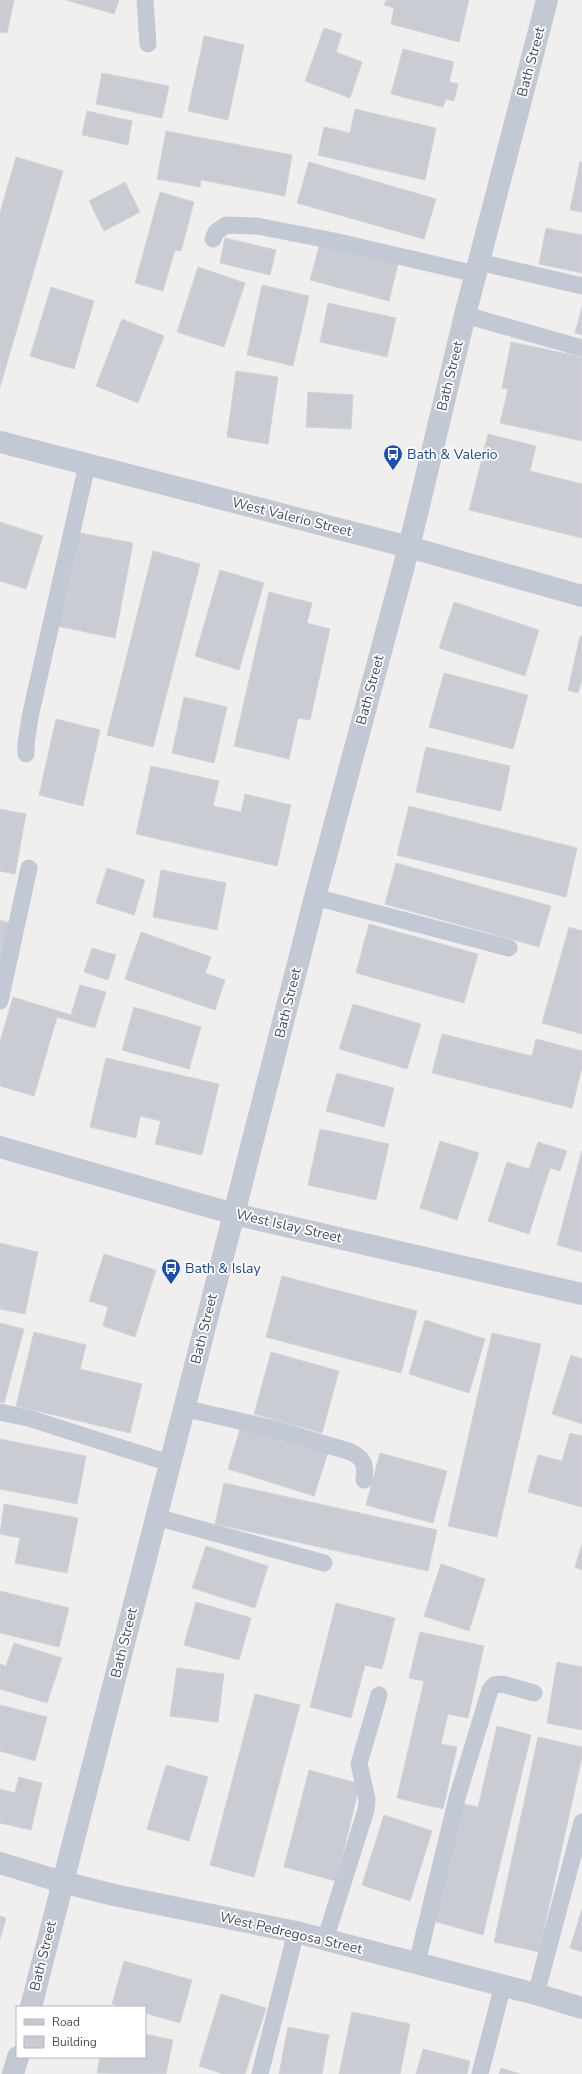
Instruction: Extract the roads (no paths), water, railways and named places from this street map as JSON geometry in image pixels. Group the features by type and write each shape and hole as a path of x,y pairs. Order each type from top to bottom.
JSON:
{"street":[{"name":"Bath Street","path":"30,2006 315,897 408,547 465,315 547,0"},
{"name":"West Valerio Street","path":"0,442 408,547 582,596"},
{"name":"West Islay Street","path":"0,1147 234,1214 582,1294"},
{"name":"West Pedregosa Street","path":"0,1863 62,1882 296,1932 503,1985 582,2008"},
{"path":"13,2074 18,2058"}],"lane":[{"path":"145,0 148,44"},
{"path":"213,239 216,232 226,225 257,226 477,268 582,286"},
{"path":"465,315 582,348"},
{"path":"26,754 30,717 87,465"},
{"path":"0,1002 29,868"},
{"path":"315,897 509,948"},
{"path":"183,1408 274,1430 348,1451 358,1455 366,1468 364,1480"},
{"path":"0,1412 28,1418 169,1463"},
{"path":"156,1517 324,1562"},
{"path":"418,1963 457,1798 490,1690 494,1685 502,1684 534,1692"},
{"path":"326,1940 366,1810 367,1799 359,1764 379,1694"},
{"path":"536,1994 582,1822"},
{"path":"260,2074 296,1932"},
{"path":"480,2074 503,1985"}],"place":[{"name":"Bath & Valerio","path":"393,471"},
{"name":"Bath & Islay","path":"171,1285"}]}
